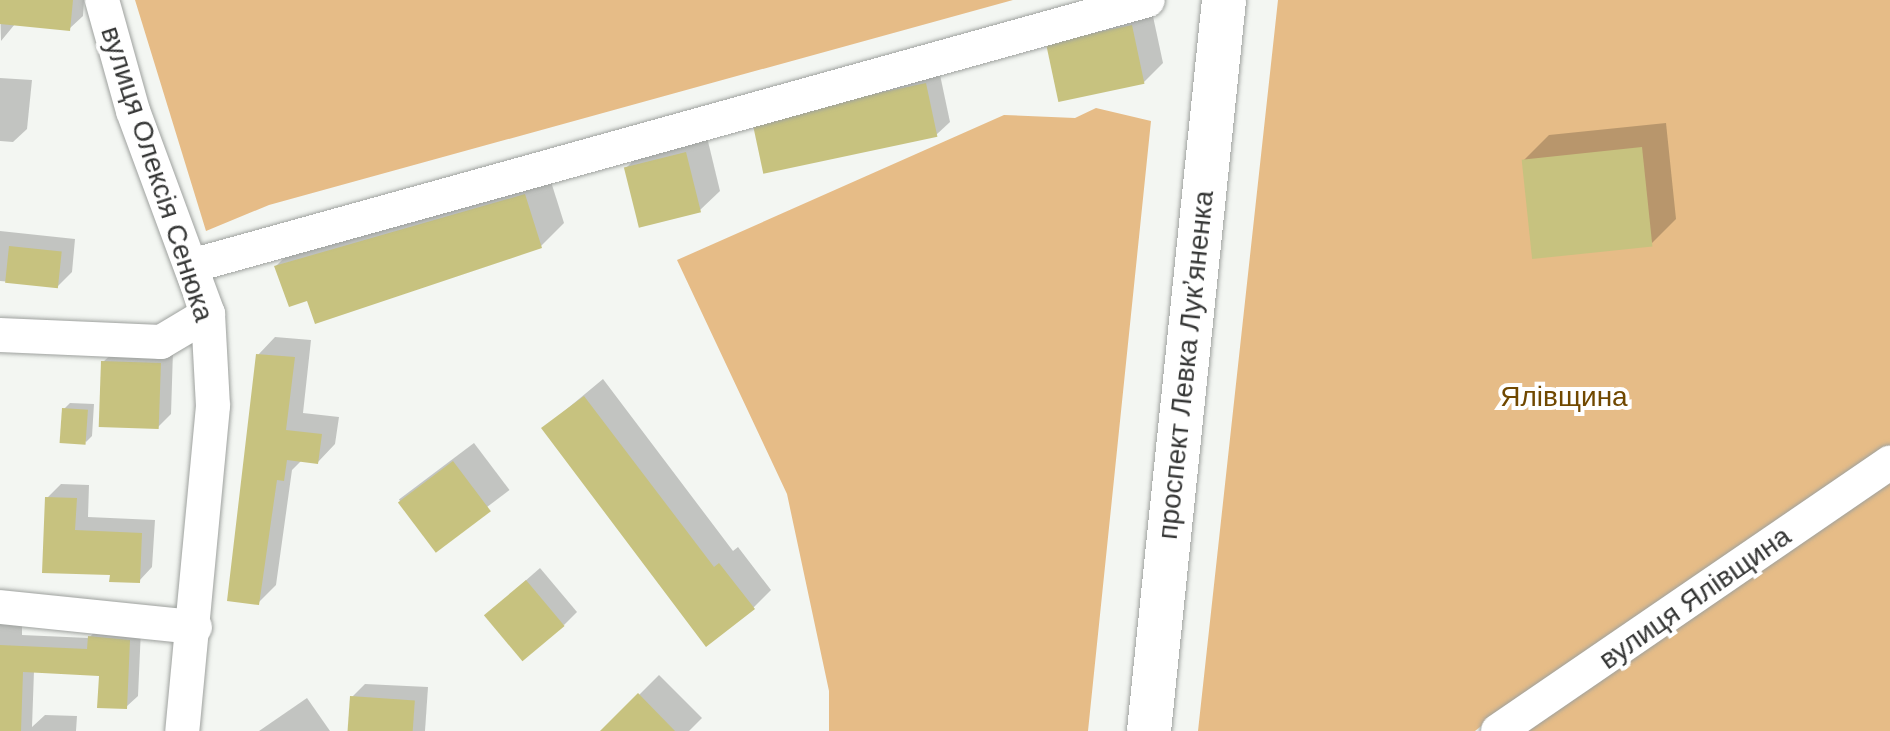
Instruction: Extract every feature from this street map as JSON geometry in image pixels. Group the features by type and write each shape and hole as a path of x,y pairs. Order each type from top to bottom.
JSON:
{"main road":[{"name":"проспект Левка Лукʼяненка","path":"1149,731 1224,0"}],"street":[{"name":"вулиця Олексія Сенюка","path":"102,0 133,111 208,314 213,406 195,627 182,731"},
{"path":"191,266 1148,0"},
{"path":"0,335 161,342 208,314"},
{"name":"вулиця Ялівщина","path":"1498,731 1890,463"},
{"path":"0,607 195,627"}],"green space":[{"path":"135,0 1013,0 269,205 206,231"},
{"name":"Ялівщина","path":"1278,0 1890,0 1890,731 1528,731 1490,719 1475,731 1198,731"},
{"path":"1096,108 1151,121 1088,731 829,731 829,691 787,494 677,260 1004,115 1075,118"}],"building":[{"path":"0,0 73,0 70,31 0,24"},
{"path":"1132,25 1144,84 1058,102 1046,43"},
{"path":"926,83 937,137 763,174 752,120"},
{"path":"1642,147 1652,246 1532,259 1522,160"},
{"path":"686,152 701,212 639,228 624,167"},
{"path":"525,194 542,248 315,324 307,301 289,307 274,266"},
{"path":"9,246 62,252 58,288 5,283"},
{"path":"256,354 295,357 286,430 322,434 318,464 287,460 284,481 277,480 259,605 227,601"},
{"path":"101,361 161,363 159,429 99,427"},
{"path":"584,396 714,567 719,563 755,609 706,647 541,428"},
{"path":"62,408 88,410 85,445 60,443"},
{"path":"453,461 491,511 436,553 398,503"},
{"path":"45,497 77,498 75,530 142,533 140,583 109,582 110,575 42,573"},
{"path":"526,580 565,626 522,661 484,615"},
{"path":"88,636 130,640 127,709 97,708 99,676 23,672 21,731 0,731 0,645 87,649"},
{"path":"638,693 675,731 600,731"},
{"path":"350,696 415,701 413,731 348,731"}]}
